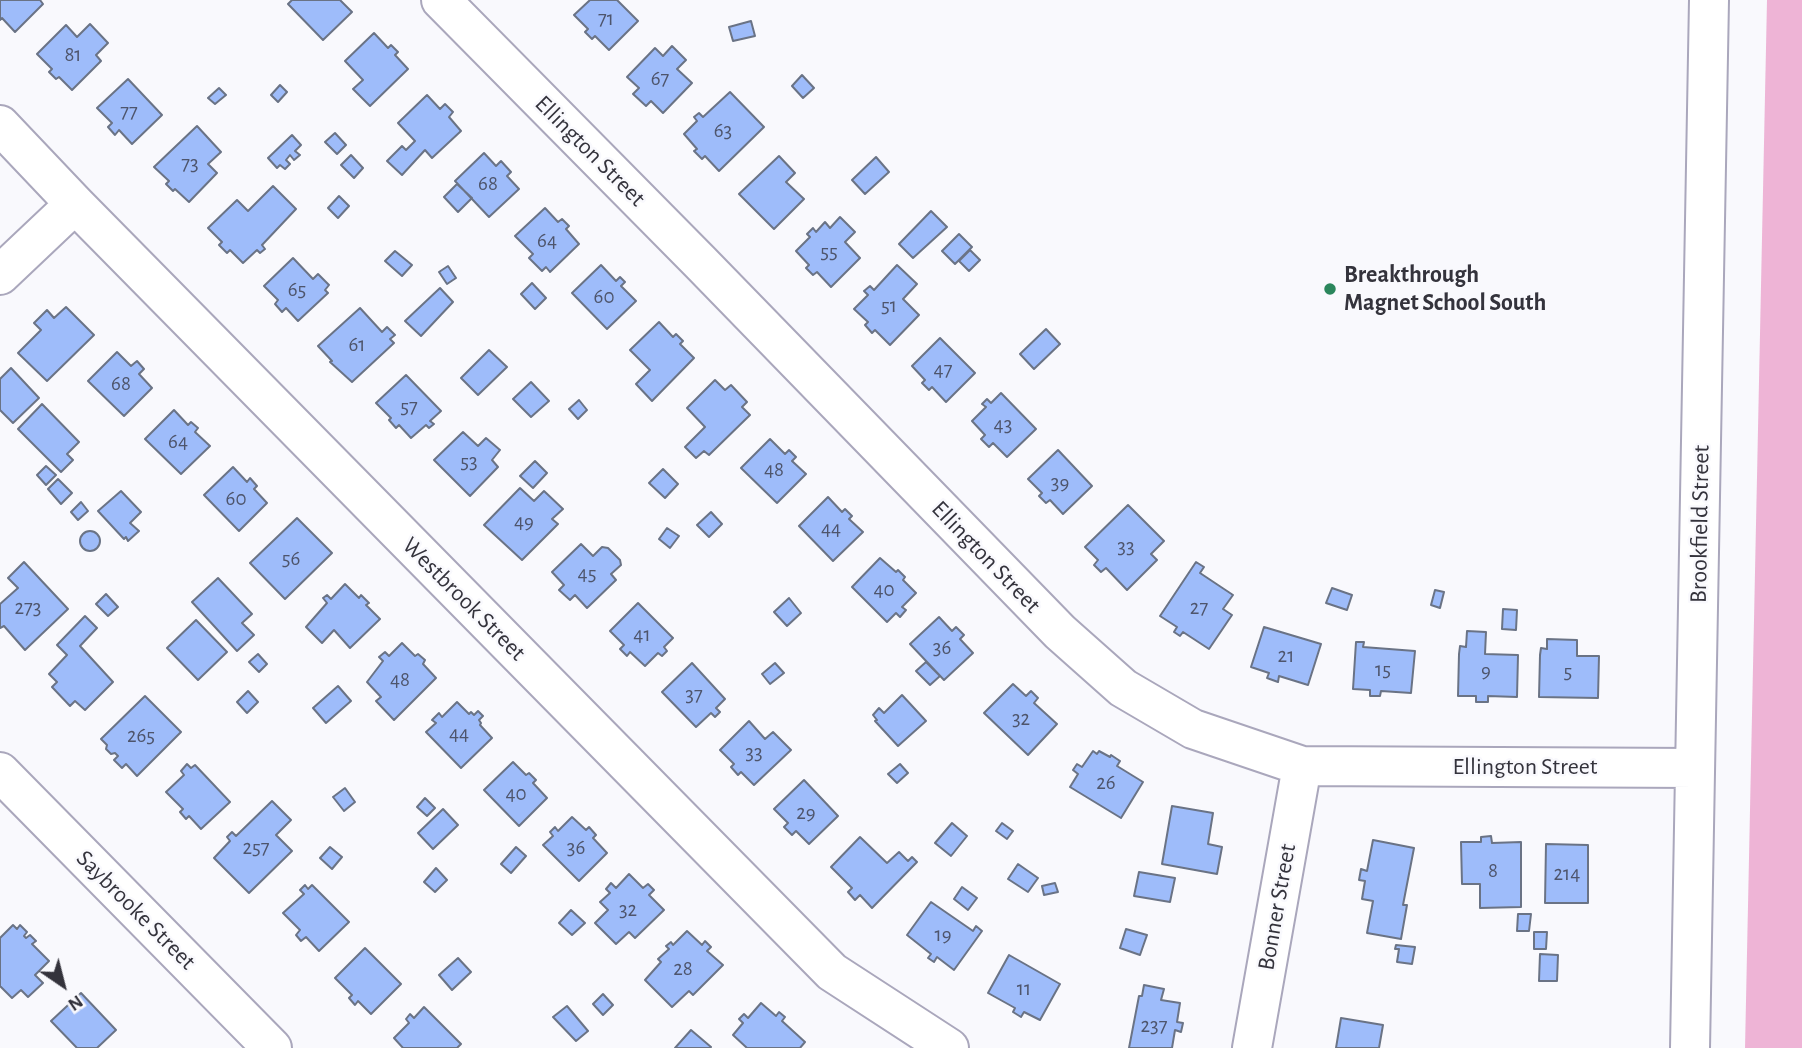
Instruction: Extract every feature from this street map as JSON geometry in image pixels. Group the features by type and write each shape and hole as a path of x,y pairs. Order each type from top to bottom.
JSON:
{"street":[{"name":"Ellington Street","path":"442,0 1060,632 1123,688 1193,729 1302,766 1695,768"},
{"name":"Brookfield Street","path":"1690,1048 1709,0"},
{"name":"Westbrook Street","path":"0,125 832,972 949,1048"},
{"path":"0,275 75,204"},
{"name":"Bonner Street","path":"1252,1048 1302,766"},
{"name":"Saybrooke Street","path":"0,772 272,1048"}],"shaded area":[{"path":"1767,0 1802,0 1802,1048 1745,1048"}],"building":[{"path":"0,0 40,0 43,4 15,32 2,18 0,20"},
{"path":"292,0 340,0 352,12 323,40 288,4"},
{"path":"590,0 617,0 638,21 609,50 595,36 592,39 585,32 588,29 574,15"},
{"path":"751,21 755,36 733,41 729,27"},
{"path":"90,24 108,43 96,55 101,61 72,90 59,77 56,79 49,72 52,69 37,54 66,25 77,37"},
{"path":"374,33 388,48 391,45 398,52 395,55 408,69 370,106 353,89 363,80 345,61"},
{"path":"672,46 686,60 677,69 692,83 663,113 651,101 646,106 633,94 639,88 627,77 655,48 663,56"},
{"path":"802,75 814,88 803,98 792,86"},
{"path":"128,79 162,115 132,144 119,130 115,135 108,127 112,123 97,108"},
{"path":"280,85 287,92 278,102 271,95"},
{"path":"219,88 226,95 215,104 208,98"},
{"path":"730,92 764,127 719,171 705,156 702,159 694,151 697,149 684,134 697,121 694,117 699,113 703,117"},
{"path":"427,95 440,109 445,104 453,112 449,117 461,131 432,158 425,150 402,175 387,161 402,146 406,150 415,141 398,123"},
{"path":"197,126 221,152 208,164 217,173 189,202 166,184 169,181 154,167"},
{"path":"335,133 346,145 337,154 325,142"},
{"path":"292,135 301,145 295,151 300,155 294,160 290,155 286,160 290,164 285,169 280,165 277,168 268,158"},
{"path":"484,153 496,166 501,161 511,172 507,176 519,189 489,217 455,181"},
{"path":"351,155 363,168 354,178 341,165"},
{"path":"779,156 795,173 786,182 804,199 774,229 739,194"},
{"path":"876,157 889,172 865,194 852,180"},
{"path":"457,184 472,198 458,212 444,197"},
{"path":"273,186 296,209 262,245 265,249 260,253 257,250 243,263 230,250 227,253 219,245 222,242 208,228 237,200 248,211"},
{"path":"339,196 349,206 338,218 328,208"},
{"path":"545,208 558,222 562,219 569,226 566,229 579,244 550,272 546,267 542,271 529,258 533,254 515,236"},
{"path":"931,211 947,227 913,258 899,244"},
{"path":"840,217 855,232 845,242 860,258 831,287 817,272 813,275 806,268 809,265 796,251 810,237 807,234 813,228 816,232 825,222 830,228"},
{"path":"959,234 972,247 955,264 942,251"},
{"path":"970,250 980,260 969,271 959,261"},
{"path":"395,251 412,265 402,276 385,261"},
{"path":"293,258 313,279 318,274 329,285 325,290 328,293 298,321 286,308 282,312 275,304 278,300 264,286"},
{"path":"601,265 616,281 620,277 625,282 621,286 636,301 607,329 572,293"},
{"path":"897,265 917,284 903,299 919,315 890,345 875,330 872,333 865,325 868,322 854,309 868,295 864,291 870,286 874,290"},
{"path":"448,266 456,278 447,284 439,272"},
{"path":"532,283 546,298 535,309 521,294"},
{"path":"440,288 453,302 421,336 405,321"},
{"path":"66,307 94,335 47,381 18,353 41,330 34,323 47,310 54,318"},
{"path":"360,308 382,332 387,327 395,335 390,339 394,343 352,382 330,362 332,361 318,346"},
{"path":"659,322 673,337 676,334 683,341 680,344 694,358 652,401 636,384 650,370 630,350"},
{"path":"1046,329 1060,344 1034,369 1020,354"},
{"path":"940,338 975,373 946,402 932,387 929,390 922,383 925,380 912,366"},
{"path":"489,350 507,367 478,395 461,378"},
{"path":"117,352 131,366 137,361 144,369 139,374 152,388 124,416 88,381"},
{"path":"11,368 39,398 13,423 0,410 0,379"},
{"path":"406,375 441,411 430,421 434,424 429,428 426,425 411,438 399,425 396,428 389,420 391,418 376,403"},
{"path":"715,380 725,390 731,385 747,402 742,407 750,415 709,455 704,451 696,458 685,447 705,427 687,408"},
{"path":"531,382 549,401 531,417 513,399"},
{"path":"1001,393 1036,429 1007,457 993,443 989,447 981,439 985,435 972,421 986,407 982,404 987,399 991,403"},
{"path":"579,400 587,410 578,419 569,409"},
{"path":"42,404 79,442 67,454 73,460 61,472 18,429"},
{"path":"174,410 188,425 191,422 198,428 195,432 210,446 181,474 145,439"},
{"path":"463,432 478,446 486,438 500,450 492,460 498,467 470,496 434,460"},
{"path":"770,439 785,454 789,450 796,457 792,461 806,474 777,503 741,468"},
{"path":"1058,450 1092,486 1063,514 1050,500 1046,503 1039,496 1042,493 1028,479"},
{"path":"535,461 547,473 533,488 520,476"},
{"path":"46,466 56,475 46,485 37,475"},
{"path":"233,467 247,482 250,478 257,486 254,489 267,503 239,531 204,495"},
{"path":"663,469 678,484 665,498 649,483"},
{"path":"58,479 72,493 61,504 48,489"},
{"path":"520,488 534,501 544,491 563,509 552,519 558,524 522,560 484,525"},
{"path":"121,491 141,512 130,523 139,531 128,541 98,511"},
{"path":"828,497 842,512 845,509 852,516 849,519 863,532 833,561 799,526"},
{"path":"81,502 88,511 78,520 71,512"},
{"path":"1128,505 1164,541 1151,554 1157,560 1127,590 1106,568 1101,572 1094,565 1098,560 1085,547"},
{"path":"711,512 722,524 709,537 697,525"},
{"path":"297,518 332,553 285,599 250,563"},
{"path":"667,528 679,536 670,548 659,539"},
{"path":"90,531 97,534 100,541 97,548 90,551 83,548 80,541 83,534"},
{"path":"581,544 593,556 602,547 608,548 620,560 621,565 611,574 616,580 587,608 575,595 570,600 559,590 564,585 552,572"},
{"path":"880,558 896,572 898,570 905,577 903,580 916,593 902,607 906,610 900,617 896,613 887,622 852,587"},
{"path":"24,562 68,609 25,650 4,626 0,628 0,604 18,588 8,578"},
{"path":"1196,562 1204,567 1200,573 1233,595 1223,609 1232,615 1209,649 1183,632 1180,636 1174,632 1177,627 1160,616"},
{"path":"218,578 252,614 242,623 254,635 237,651 192,602"},
{"path":"345,584 359,598 361,595 369,603 366,605 380,619 350,648 334,630 322,643 306,627 327,603 323,598 327,595 331,599"},
{"path":"1332,588 1352,595 1347,610 1326,603"},
{"path":"1435,590 1444,592 1440,608 1431,605"},
{"path":"106,594 118,607 108,616 96,604"},
{"path":"789,598 801,613 787,626 774,612"},
{"path":"638,603 673,638 664,647 667,651 662,656 658,653 645,666 630,652 627,656 620,649 624,645 610,631"},
{"path":"1503,609 1517,610 1516,630 1502,629"},
{"path":"85,616 97,628 80,646 113,682 85,710 75,701 70,706 52,687 57,682 49,674 67,655 57,645"},
{"path":"939,617 952,631 956,627 964,635 960,639 973,653 944,680 910,644"},
{"path":"196,620 227,652 198,680 167,648"},
{"path":"1264,627 1321,644 1308,685 1279,676 1278,682 1267,678 1269,673 1251,667"},
{"path":"1467,631 1486,632 1485,654 1518,655 1517,697 1488,696 1488,702 1476,702 1476,696 1458,696 1460,646 1466,647"},
{"path":"1547,639 1577,640 1577,656 1599,656 1598,698 1539,697 1540,655 1541,648 1547,649"},
{"path":"1356,642 1364,642 1363,647 1415,651 1411,693 1381,691 1380,696 1370,696 1370,690 1353,689"},
{"path":"402,643 415,656 418,654 425,660 423,664 436,678 394,720 376,701 381,697 367,682 383,661 379,657 385,652 389,656"},
{"path":"258,654 267,664 259,672 249,662"},
{"path":"926,662 940,676 930,685 916,671"},
{"path":"692,663 725,699 716,708 720,712 715,717 711,713 696,727 662,692"},
{"path":"775,663 784,673 770,684 762,674"},
{"path":"1013,684 1026,696 1031,691 1038,698 1034,703 1057,724 1028,755 984,713"},
{"path":"338,686 351,701 326,723 313,708"},
{"path":"248,691 258,702 247,713 237,702"},
{"path":"902,695 926,721 898,746 875,721 877,720 873,715 879,708 884,713"},
{"path":"145,696 181,732 137,776 126,764 122,768 114,760 118,756 106,749 107,745 101,739"},
{"path":"457,702 469,714 471,712 474,715 478,711 483,716 479,720 480,725 492,738 461,768 426,732 436,723 432,720 439,713 442,717"},
{"path":"749,721 765,739 773,732 791,750 754,785 741,772 738,775 731,767 734,764 720,750"},
{"path":"1093,751 1110,757 1111,755 1120,761 1117,766 1143,782 1121,818 1070,787 1078,774 1073,770 1077,764 1082,767"},
{"path":"513,762 526,775 529,773 536,780 533,783 547,798 519,826 484,790"},
{"path":"187,764 191,768 195,765 230,802 201,829 189,816 186,819 180,812 183,809 166,792 184,775 181,771"},
{"path":"900,764 908,773 897,783 888,774"},
{"path":"804,780 838,816 809,844 796,831 792,835 784,827 788,823 774,809"},
{"path":"345,788 355,802 344,811 333,797"},
{"path":"425,798 435,808 427,816 417,807"},
{"path":"272,801 291,820 276,835 292,851 249,893 214,858 230,841 227,837 232,832 236,836"},
{"path":"1172,806 1213,813 1208,844 1222,847 1217,874 1162,864"},
{"path":"443,809 458,825 433,849 418,833"},
{"path":"572,817 586,830 589,827 596,835 593,838 607,853 579,881 543,845 553,836 550,832 555,827 558,831"},
{"path":"952,823 967,836 951,856 935,843"},
{"path":"1002,823 1013,831 1007,839 996,831"},
{"path":"1491,836 1492,843 1521,842 1521,907 1480,908 1480,884 1462,884 1461,842 1481,842 1481,837"},
{"path":"860,837 887,863 899,852 908,861 912,857 917,862 872,908 860,895 855,900 848,892 852,888 831,867"},
{"path":"1373,840 1414,848 1403,905 1407,905 1401,939 1367,933 1373,901 1362,899 1365,881 1359,880 1361,869 1367,871"},
{"path":"1546,844 1588,845 1588,903 1545,903"},
{"path":"330,847 342,857 332,869 320,858"},
{"path":"516,847 526,856 511,873 501,864"},
{"path":"1018,864 1038,878 1028,892 1008,879"},
{"path":"436,868 447,880 435,892 424,882"},
{"path":"1139,872 1175,878 1170,902 1134,896"},
{"path":"629,874 643,888 648,884 654,890 649,895 664,910 635,938 629,932 616,944 595,923 608,910 600,902 610,893 606,889 611,883 616,888"},
{"path":"1055,883 1058,892 1044,895 1042,886"},
{"path":"305,885 308,889 312,885 349,922 319,951 306,937 301,941 296,935 300,930 283,913 304,894 300,890"},
{"path":"962,887 977,898 968,910 954,899"},
{"path":"931,902 973,931 976,926 982,931 954,970 937,957 934,962 928,958 931,954 907,935"},
{"path":"571,910 585,923 572,935 559,923"},
{"path":"1518,914 1531,914 1529,931 1517,931"},
{"path":"13,925 17,929 20,925 27,932 24,936 26,938 30,935 36,941 32,944 49,961 35,975 43,983 28,997 21,990 12,998 0,986 0,938"},
{"path":"1126,929 1147,935 1140,955 1120,948"},
{"path":"687,931 702,945 705,941 711,947 707,951 723,965 693,995 689,991 672,1007 645,980 661,962 658,959 669,949 666,946 671,942 673,945"},
{"path":"1534,932 1547,932 1546,949 1534,949"},
{"path":"1396,945 1415,947 1412,964 1397,962 1399,949 1395,949"},
{"path":"365,948 401,984 371,1014 358,1001 355,1005 349,998 352,995 335,978"},
{"path":"1540,954 1558,955 1557,981 1539,981"},
{"path":"1009,955 1060,984 1040,1020 1024,1012 1021,1017 1013,1012 1015,1008 988,993"},
{"path":"458,958 471,972 452,990 439,975"},
{"path":"1144,985 1164,989 1161,1000 1180,1003 1177,1022 1183,1023 1181,1032 1175,1030 1172,1048 1129,1048 1139,996 1142,996"},
{"path":"81,993 116,1030 97,1048 77,1048 51,1021"},
{"path":"603,994 613,1005 603,1015 593,1004"},
{"path":"761,1003 776,1016 779,1012 785,1017 782,1021 805,1042 800,1048 747,1048 733,1035 743,1023 739,1019 744,1014 748,1018"},
{"path":"567,1006 588,1031 576,1041 553,1017"},
{"path":"424,1007 461,1044 457,1048 403,1048 394,1038 409,1023 406,1019 410,1014 414,1018"},
{"path":"1341,1018 1383,1025 1379,1048 1336,1048"},
{"path":"691,1030 711,1047 675,1048"}],"place":[{"name":"Breakthrough Magnet School South","path":"1330,289"}]}
